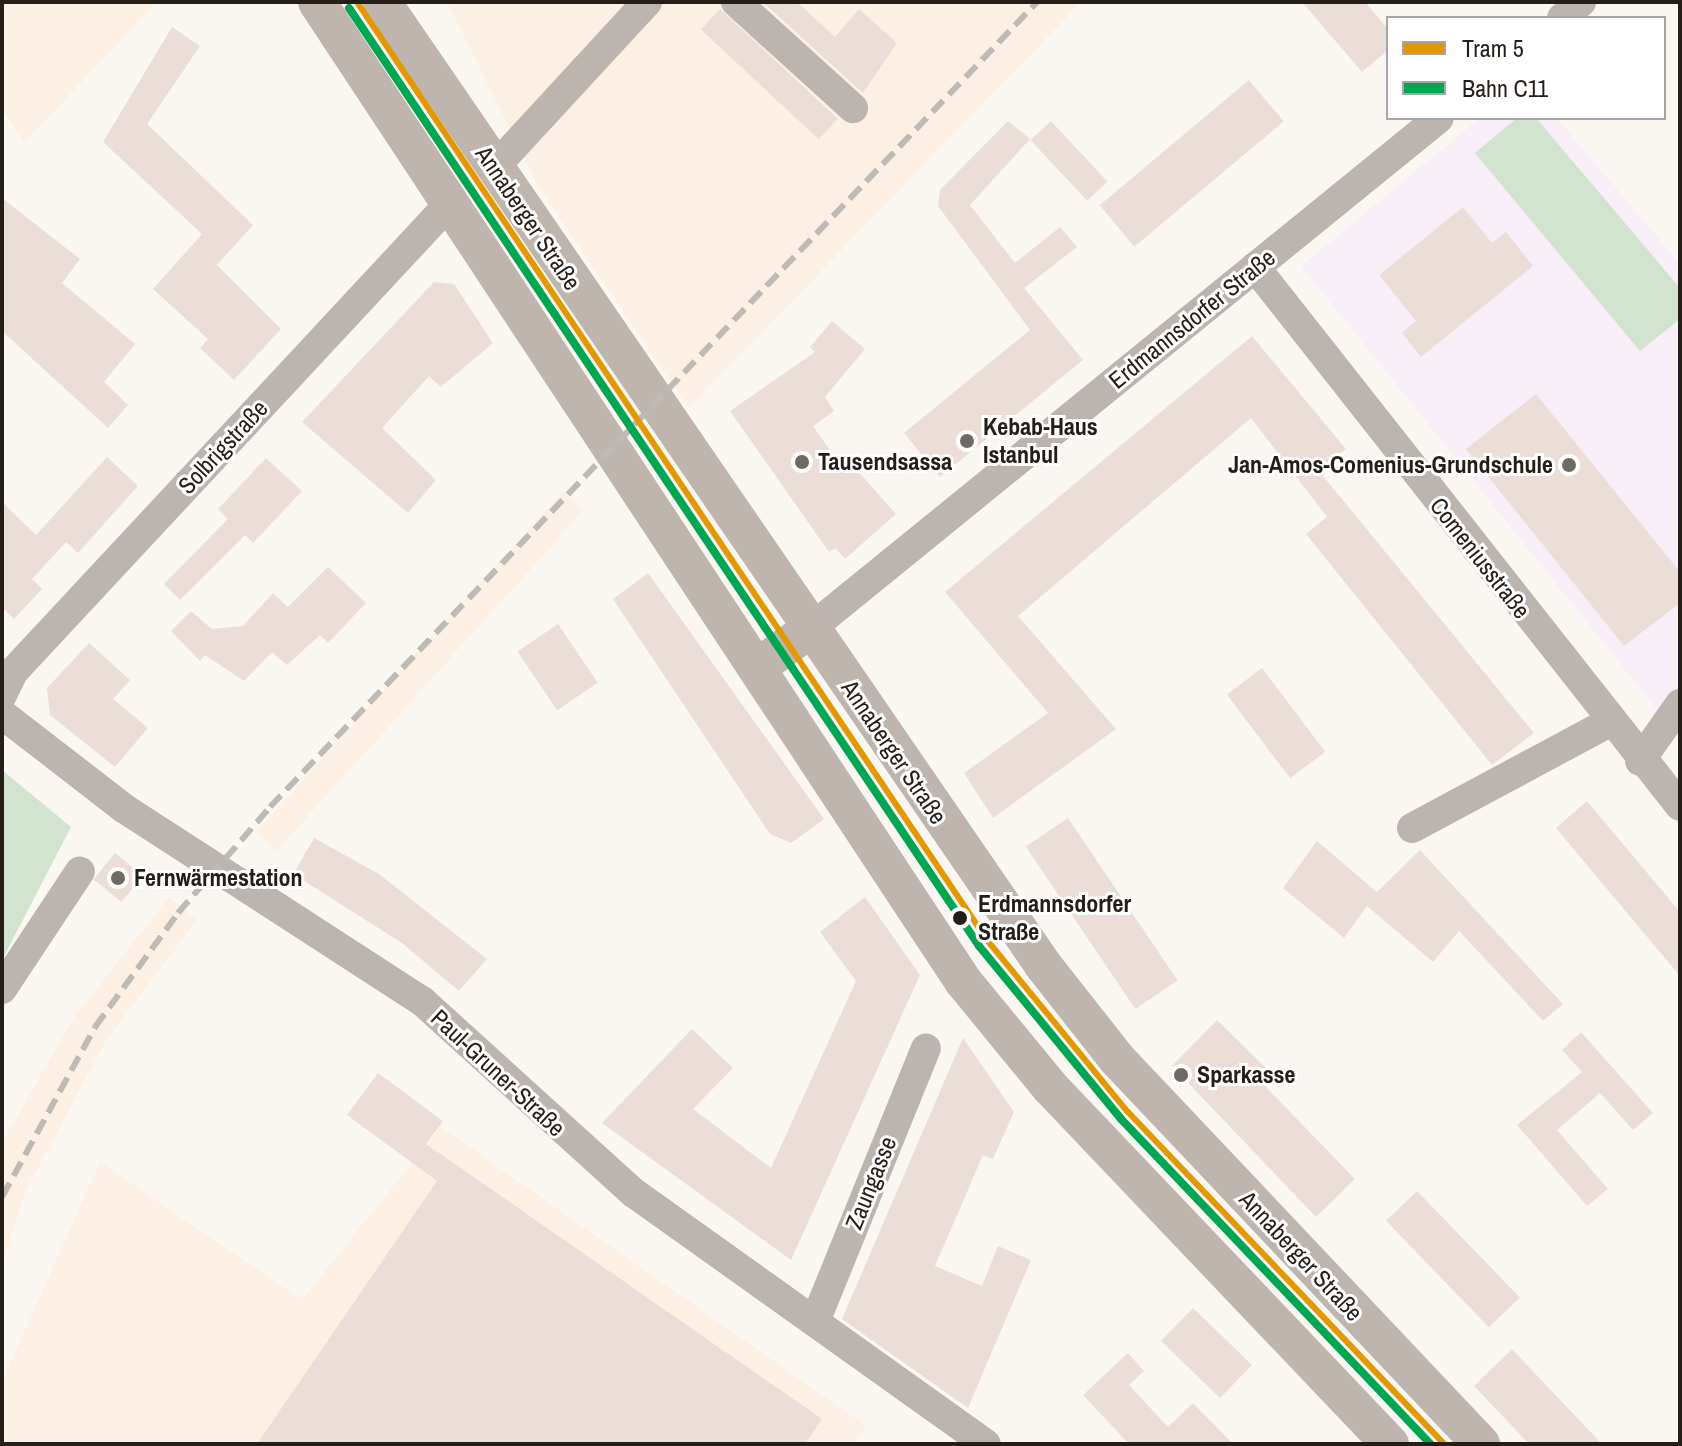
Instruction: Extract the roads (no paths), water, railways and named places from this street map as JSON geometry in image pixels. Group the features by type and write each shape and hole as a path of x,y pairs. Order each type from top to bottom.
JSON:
{"main road":[{"path":"317,2 757,668 882,867 1006,1035 1390,1444"},
{"name":"Annaberger Straße","path":"382,2 493,169 1043,965 1117,1059 1481,1444"},
{"name":"Erdmannsdorfer Straße","path":"757,668 810,629"}],"street":[{"path":"493,169 647,2"},
{"path":"736,2 853,108"},
{"path":"1564,16 1581,2"},
{"name":"Erdmannsdorfer Straße","path":"810,629 1437,120"},
{"name":"Solbrigstraße","path":"2,695 13,672 450,203"},
{"name":"Comeniusstraße","path":"1255,267 1608,723 1680,806"},
{"path":"1640,761 1680,704"},
{"name":"Paul-Gruner-Straße","path":"2,714 125,809 422,1001 574,1145 986,1444"},
{"path":"1412,828 1608,723"},
{"path":"2,989 80,871"},
{"name":"Zaungasse","path":"816,1319 926,1048"}],"railway":[{"path":"2,1197 95,1027 178,913 270,807 1037,2"}],"tram line":[{"name":"5","path":"357,2 987,940 1128,1112 1444,1444"}],"rail line":[{"name":"C11","path":"349,8 979,946 1121,1119 1430,1444"}],"place":[{"name":"Kebab-Haus Istanbul","path":"967,441"},
{"name":"Tausendsassa","path":"802,462"},
{"name":"Jan-Amos-Comenius-Grundschule","path":"1569,465"},
{"name":"Fernwärmestation","path":"118,878"},
{"name":"Erdmannsdorfer Straße","path":"960,918"},
{"name":"Sparkasse","path":"1181,1075"}]}
